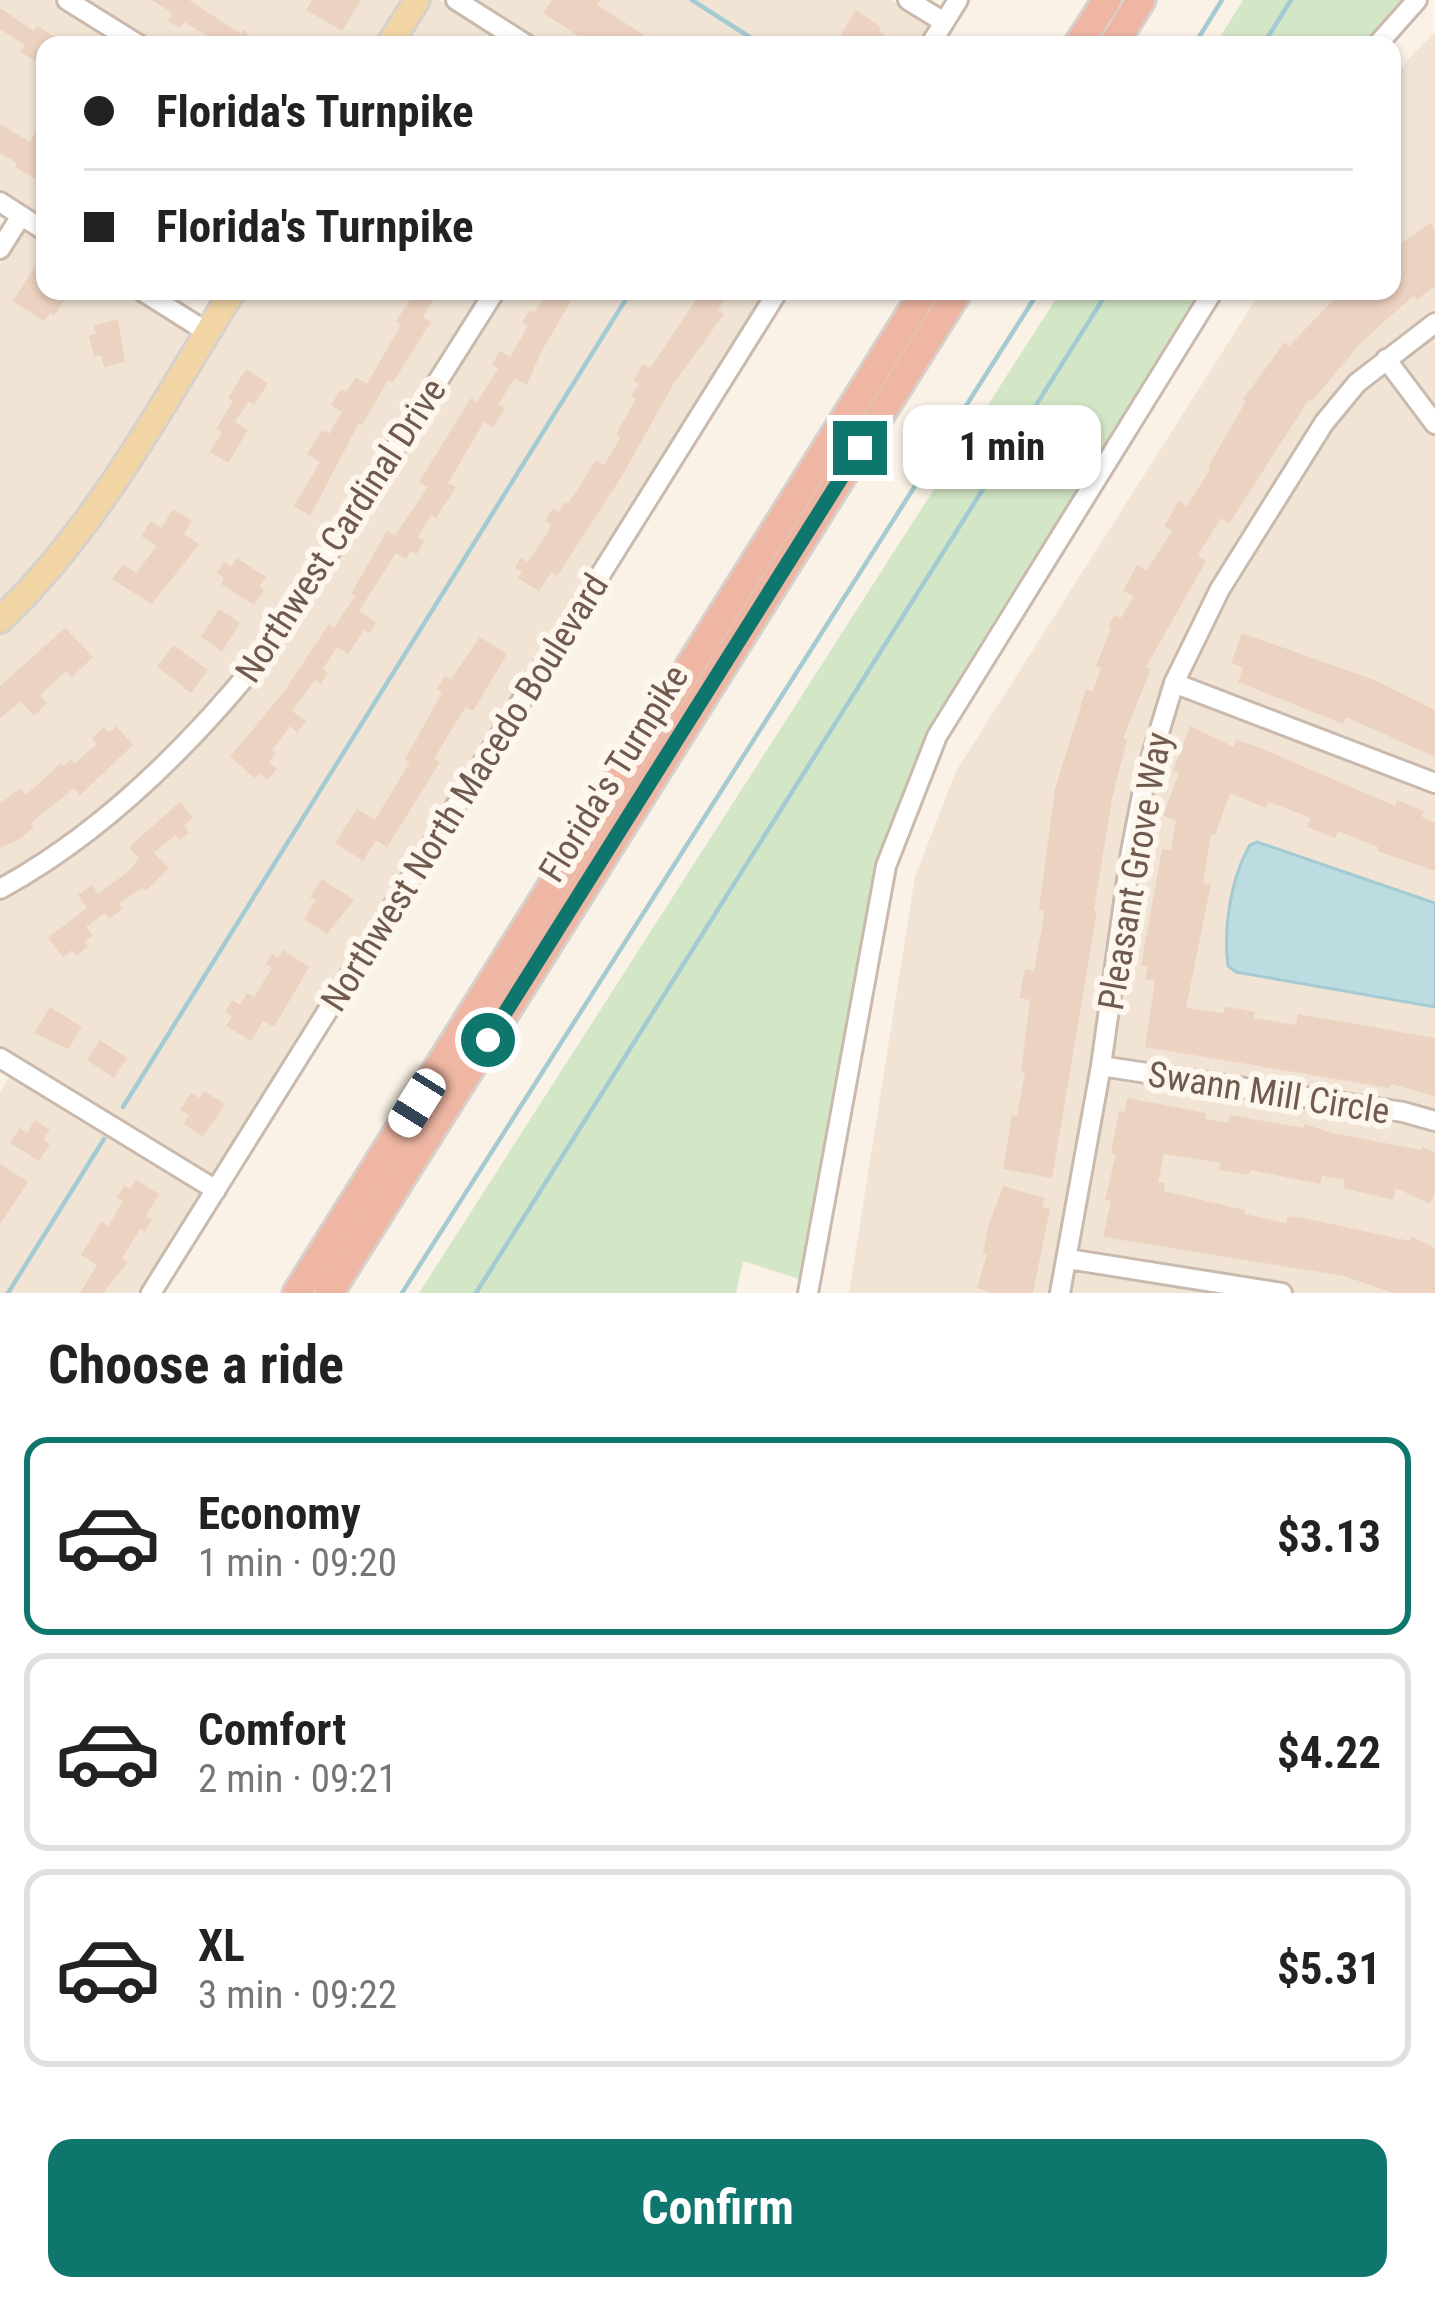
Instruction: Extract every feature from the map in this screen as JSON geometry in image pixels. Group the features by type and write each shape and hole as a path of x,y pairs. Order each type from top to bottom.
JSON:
{"highway":[{"path":"1084,36 1107,0"},
{"path":"1119,36 1141,0"},
{"name":"Florida's Turnpike","path":"329,1293 452,1072 920,300"},
{"name":"Florida's Turnpike","path":"297,1293 452,1072 952,300"}],"main road":[{"path":"395,36 417,0"},
{"path":"0,620 65,551 115,483 227,300"}],"street":[{"path":"68,0 125,36"},
{"path":"456,0 512,36"},
{"path":"908,0 944,22"},
{"path":"935,36 958,0"},
{"path":"1385,36 1417,0"},
{"path":"0,202 36,224"},
{"path":"0,249 21,215"},
{"path":"156,300 207,332"},
{"name":"Northwest Cardinal Drive","path":"0,889 44,866 151,777 228,700 268,648 489,300"},
{"name":"Northwest North Macedo Boulevard","path":"151,1293 772,300"},
{"path":"808,1293 886,866 913,791 937,736 1207,300"},
{"name":"Pleasant Grove Way","path":"1060,1293 1101,1066 1145,775 1174,682 1220,589 1324,423 1357,383 1435,323"},
{"path":"1387,359 1435,424"},
{"path":"1174,682 1435,783"},
{"path":"3,1066 216,1190"},
{"name":"Swann Mill Circle","path":"1101,1066 1403,1112 1435,1121"},
{"path":"1068,1259 1282,1293"}],"shaded area":[{"path":"0,0 52,0 109,36 36,36 36,215 0,192"},
{"path":"83,0 408,0 386,36 141,36"},
{"path":"426,0 440,0 497,36 404,36"},
{"path":"472,0 892,0 933,26 927,36 528,36"},
{"path":"1435,32 1435,1293 849,1293 915,877 956,771 1255,300 1401,300 1401,70"},
{"path":"23,227 36,235 36,300 141,300 197,335 109,479 0,609 0,264"},
{"path":"237,300 480,300 262,644 222,694 146,771 40,859 0,880 0,630"},
{"path":"498,300 763,300 214,1179 0,1048 0,898 48,872 155,784 234,704 275,652"},
{"path":"11,1075 205,1193 142,1293 0,1293 0,1092"}],"green space":[{"path":"1243,0 1406,0 1376,36 1221,36"},
{"path":"1055,300 1198,300 930,732 878,865 802,1280 743,1261 736,1293 419,1293"}],"water":[{"path":"1257,842 1435,903 1435,1007 1236,972 1228,966 1233,888 1243,858"}],"building":[{"path":"152,0 189,0 250,36 207,36 184,22 180,28 168,21 172,13"},
{"path":"312,0 361,0 342,31 306,10"},
{"path":"552,0 601,0 597,5 644,35 579,36 543,13"},
{"path":"0,8 34,31 37,26 54,36 36,36 36,61 21,52 25,45 0,29"},
{"path":"856,10 886,36 840,36"},
{"path":"0,124 30,142 36,134 36,180 15,167 17,163 0,153"},
{"path":"1431,223 1435,286 1388,318 1309,399 1229,524 1221,518 1198,555 1206,561 1146,667 1151,669 1123,738 1127,740 1112,799 1052,1178 1003,1169 1025,1073 1021,1072 1030,1000 1019,998 1025,969 1034,971 1042,927 1044,910 1039,909 1055,789 1086,689 1093,692 1101,668 1096,666 1108,626 1115,615 1121,618 1134,596 1123,591 1137,565 1147,570 1172,531 1164,526 1179,501 1187,506 1211,468 1243,399 1285,342 1289,346 1333,300 1401,300 1401,243"},
{"path":"34,268 36,300 64,300 54,316 50,313 44,321 13,301"},
{"path":"410,300 433,300 423,317 431,322 393,382 388,380 362,425 359,423 310,516 294,506 320,462 307,454 322,430 329,434 342,412 331,405 341,389 346,392 356,377 367,384 401,325 396,321"},
{"path":"542,300 572,300 527,385 515,378 498,404 505,408 493,428 484,422 448,483 456,487 418,537 424,541 417,554 411,551 406,559 396,553 359,611 376,623 370,633 364,630 348,654 337,647 323,669 328,673 321,684 315,680 292,711 306,721 297,732 290,726 272,750 276,753 269,763 277,769 268,780 259,773 255,778 230,757 283,693 329,624 334,628 387,531 395,535 428,487 419,482 471,398 477,402 499,368 492,365 500,351 510,357 528,326 522,322 530,310 535,312"},
{"path":"696,300 724,300 718,310 724,314 674,383 622,476 557,576 551,572 539,591 518,578 522,572 515,568 521,558 528,562 548,532 551,525 545,521 553,508 559,512 568,504 596,460 604,465 636,399 631,396 639,384 633,381 643,364 650,368"},
{"path":"118,319 125,362 104,367 101,355 94,357 89,336 96,334 94,326"},
{"path":"246,369 268,383 235,422 248,430 228,463 210,452 222,432 216,429 233,401 228,398"},
{"path":"173,509 192,521 184,534 199,544 152,604 112,579 123,564 136,573 157,546 141,536 151,521 161,528"},
{"path":"237,558 266,577 254,605 221,584 224,578 217,573 224,562 231,567"},
{"path":"219,609 240,623 222,651 201,637"},
{"path":"65,628 93,657 72,677 66,671 40,695 47,703 34,716 21,702 0,718 0,686"},
{"path":"1242,633 1374,680 1435,710 1435,757 1346,717 1343,724 1238,682 1243,668 1231,663"},
{"path":"480,637 507,654 473,711 466,707 453,727 434,759 440,762 387,847 376,840 363,861 335,843 357,809 375,820 410,762 405,759 442,693 436,689 445,676 451,679"},
{"path":"174,645 208,670 191,693 157,667"},
{"path":"116,726 133,745 80,795 74,788 31,823 34,827 20,839 0,848 0,804 20,788 26,795 61,763 71,759 75,763 97,744 92,738 104,727 109,733"},
{"path":"1190,726 1234,747 1236,740 1261,748 1395,806 1397,800 1424,811 1422,817 1435,823 1435,871 1377,851 1378,847 1338,831 1335,838 1307,827 1311,818 1269,802 1266,808 1230,793 1215,835 1211,834 1203,883 1211,884 1186,1008 1224,1013 1225,1007 1240,1009 1255,1012 1254,1018 1296,1025 1298,1014 1435,1038 1435,1096 1391,1084 1390,1088 1145,1047 1155,981 1145,979 1148,967 1141,966 1162,849 1171,850 1176,821 1163,816"},
{"path":"180,802 193,818 184,826 189,832 180,840 175,835 154,853 169,868 146,891 143,887 119,904 122,909 109,919 105,913 86,927 93,935 84,942 88,946 76,956 72,950 63,957 48,938 87,908 78,895 92,885 98,894 128,872 139,858 129,847"},
{"path":"322,879 354,900 327,934 304,919"},
{"path":"283,950 309,967 274,1027 263,1021 251,1041 226,1026 232,1016 225,1012 232,1000 240,1005 247,993 254,997 272,968 266,964 272,954 278,958"},
{"path":"50,1007 82,1027 68,1049 34,1033"},
{"path":"100,1040 127,1058 114,1078 87,1060"},
{"path":"204,1091 225,1104 203,1137 184,1124 189,1115 180,1110 191,1093 200,1098"},
{"path":"1127,1098 1206,1113 1205,1119 1228,1123 1230,1115 1304,1128 1304,1124 1435,1153 1435,1193 1430,1204 1396,1188 1393,1200 1343,1188 1345,1180 1322,1176 1320,1184 1250,1170 1249,1175 1219,1170 1221,1163 1164,1154 1158,1182 1165,1183 1164,1191 1286,1223 1288,1216 1410,1241 1412,1237 1435,1248 1435,1293 1394,1293 1344,1276 1103,1237 1111,1201 1105,1200 1116,1154 1111,1153 1119,1111 1125,1112"},
{"path":"35,1120 50,1130 43,1139 50,1144 39,1161 10,1143 20,1128 27,1133"},
{"path":"0,1164 28,1182 0,1224"},
{"path":"136,1180 159,1194 146,1216 152,1220 145,1232 140,1229 122,1258 128,1262 103,1293 80,1293 97,1265 81,1255 101,1222 108,1226 123,1201 117,1198 124,1186 130,1189"},
{"path":"1003,1186 1045,1198 1042,1207 1050,1209 1033,1293 977,1288 989,1224"}],"waterway":[{"path":"692,0 748,36"},
{"path":"1200,36 1222,0"},
{"path":"1269,36 1291,0"},
{"path":"123,1107 625,300"},
{"path":"402,1293 1033,300"},
{"path":"476,1293 1102,300"},
{"path":"8,1293 104,1139"}],"route":[{"path":"488,1040 860,448"}]}
